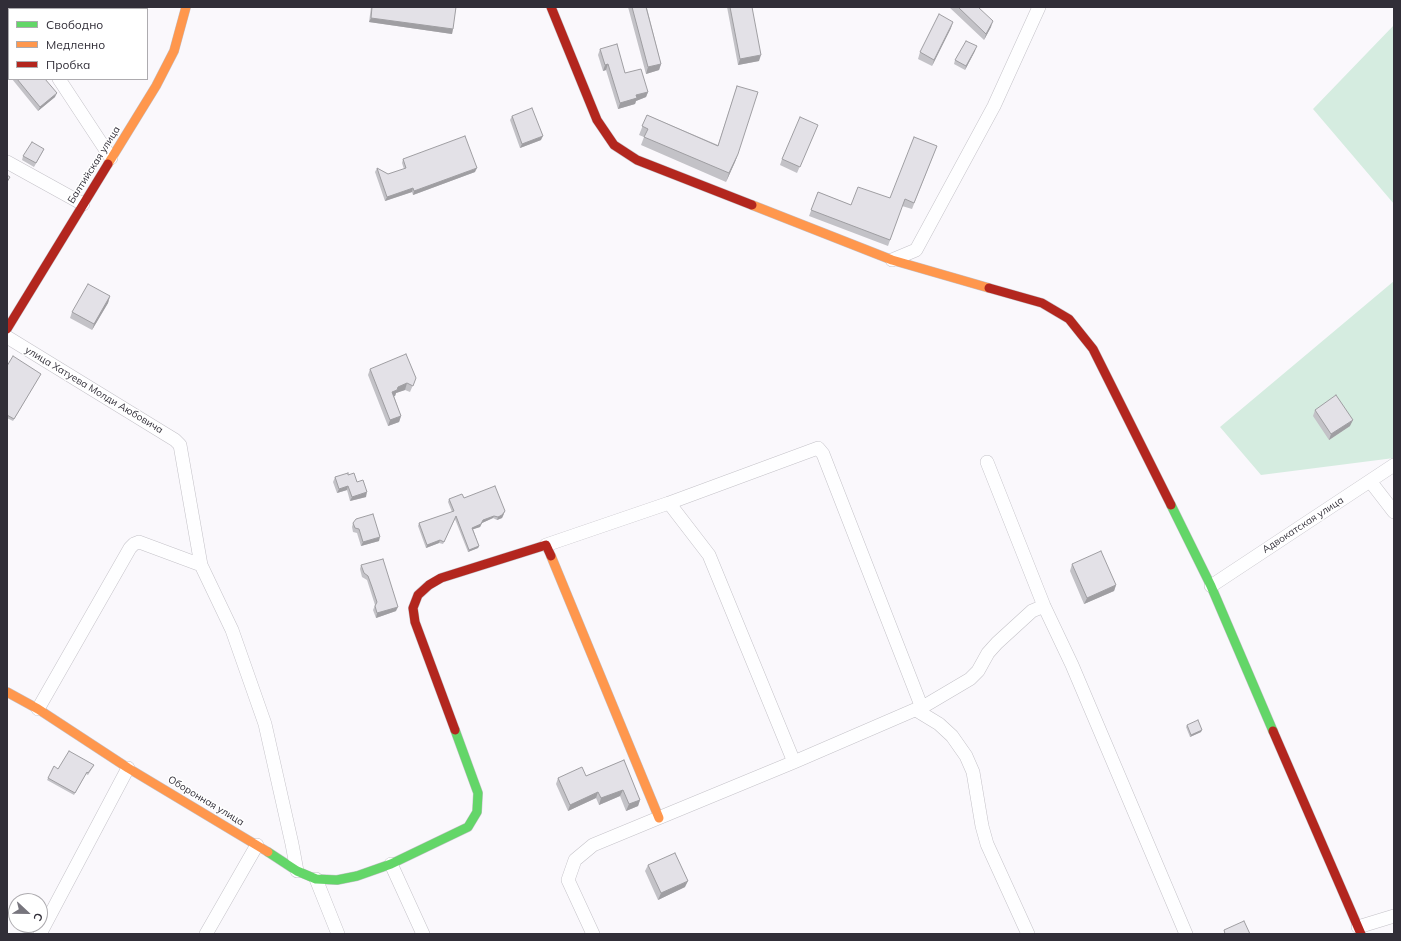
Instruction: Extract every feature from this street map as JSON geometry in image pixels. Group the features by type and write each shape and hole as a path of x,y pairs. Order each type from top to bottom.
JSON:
{"street":[{"path":"551,7 598,120 614,146 637,160 892,260 1042,303 1069,319 1093,349 1211,586 1360,931 1394,916"},
{"path":"892,260 916,250 994,106 1039,7"},
{"name":"Балтийская улица","path":"7,329 156,86 174,51 183,10"},
{"path":"60,80 112,158"},
{"path":"7,162 83,204"},
{"name":"улица Хатуева Молди Аюбовича","path":"7,337 176,440 180,445 201,565"},
{"path":"659,818 546,545 669,503 818,448 823,454 919,709 952,736 966,756 973,772 982,826 987,844 1028,934"},
{"path":"987,462 1044,606 1072,665 1186,934"},
{"name":"Адвокатская улица","path":"1211,586 1394,465"},
{"path":"1370,481 1394,512"},
{"path":"669,503 709,555 794,762"},
{"path":"38,709 130,548 134,544 140,542 201,565 232,630 265,724 297,871"},
{"name":"Оборонная улица","path":"8,694 38,709 128,768 258,845 297,871 316,879 337,880 357,876 391,864 468,827 477,812 478,793 415,622 413,608 418,595 429,585 441,578 546,545"},
{"path":"592,934 568,880 575,860 594,845 919,709 970,679 978,671 988,654 997,643 1032,611 1044,606"},
{"path":"40,934 128,768"},
{"path":"206,934 258,845"},
{"path":"391,864 423,934"},
{"path":"316,879 338,934"}],"green space":[{"path":"1394,25 1394,204 1313,109"},
{"path":"1394,281 1394,458 1261,475 1220,427"}],"building":[{"path":"32,7 70,8 33,8"},
{"path":"98,7 136,7 136,8"},
{"path":"372,7 456,7 453,29 371,18"},
{"path":"632,7 646,7 661,64 648,67"},
{"path":"730,7 752,7 761,55 740,59"},
{"path":"958,7 978,7 993,21 986,34"},
{"path":"939,14 953,22 934,60 920,52"},
{"path":"7,28 8,68 7,67"},
{"path":"966,41 977,46 966,66 955,60"},
{"path":"617,44 625,73 641,69 648,92 636,95 637,98 620,103 608,64 605,65 600,49"},
{"path":"18,80 46,80 57,93 40,107"},
{"path":"737,86 758,92 738,154 729,173 644,137 648,129 642,126 647,115 718,146"},
{"path":"532,108 543,136 522,144 512,116"},
{"path":"800,117 818,125 800,167 782,159"},
{"path":"465,136 477,168 414,191 413,188 387,197 377,168 388,174 406,168 403,159"},
{"path":"914,137 937,146 914,203 905,199 890,240 811,210 818,192 851,205 858,187 890,198"},
{"path":"32,142 44,149 36,163 23,156"},
{"path":"7,175 10,177 7,182"},
{"path":"88,284 110,296 94,324 72,312"},
{"path":"406,354 416,378 413,386 407,383 398,387 397,390 392,392 401,416 390,420 370,369"},
{"path":"13,356 41,374 14,419 7,415 7,366"},
{"path":"1336,395 1353,420 1331,434 1315,410"},
{"path":"348,473 348,475 354,473 357,482 363,480 367,492 352,497 348,486 339,489 335,477"},
{"path":"495,486 505,511 502,515 483,520 481,524 472,528 479,546 469,550 456,516 444,542 440,540 427,545 419,523 454,511 449,499 462,494 464,498"},
{"path":"373,514 380,537 363,542 359,529 355,528 353,523 356,519"},
{"path":"1101,551 1116,585 1087,598 1072,564"},
{"path":"383,559 398,607 377,613 375,606 377,602 372,587 368,576 364,573 361,565"},
{"path":"1198,720 1202,730 1191,735 1187,725"},
{"path":"69,751 94,765 88,773 87,772 75,793 48,778 54,766 58,769"},
{"path":"624,760 640,800 629,804 623,790 601,798 598,792 570,805 558,778 582,767 586,776"},
{"path":"675,853 688,881 661,893 648,865"},
{"path":"1244,921 1250,934 1225,934 1224,930"}],"traffic: fast":[{"path":"1171,505 1211,586 1273,731"},
{"path":"268,852 297,871 316,879 337,880 357,876 391,864 468,827 477,812 478,793 455,730"}],"traffic: slow":[{"path":"108,164 156,86 174,51 186,7"},
{"path":"752,205 892,260 989,288"},
{"path":"551,556 659,818"},
{"path":"7,692 38,709 128,768 268,852"}],"traffic: jam":[{"path":"551,7 597,120 614,145 637,160 752,205"},
{"path":"7,329 108,164"},
{"path":"989,288 1042,303 1069,319 1093,349 1171,505"},
{"path":"455,730 415,622 413,608 418,595 429,585 441,578 546,545 551,556"},
{"path":"1273,731 1361,934"}]}
